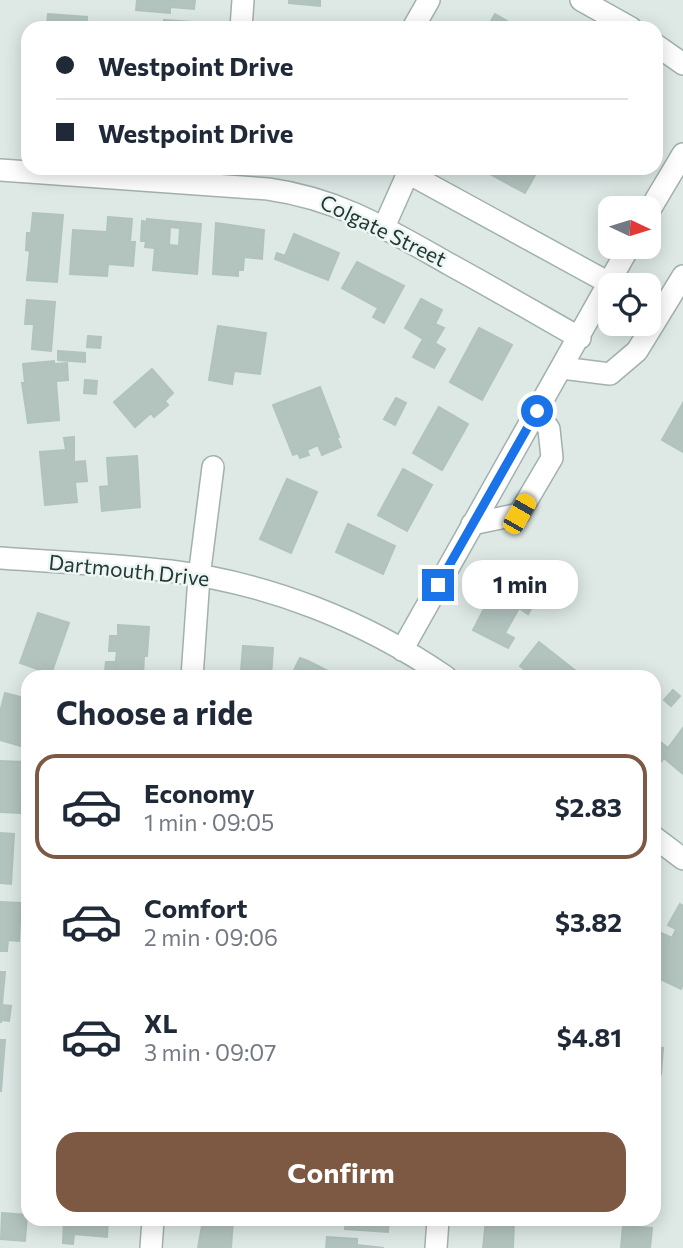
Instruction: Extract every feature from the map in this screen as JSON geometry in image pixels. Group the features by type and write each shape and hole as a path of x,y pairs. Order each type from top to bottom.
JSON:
{"street":[{"path":"242,21 243,0"},
{"path":"417,21 429,0"},
{"path":"581,0 618,21"},
{"path":"663,51 683,64"},
{"path":"658,196 683,154"},
{"name":"Colgate Street","path":"0,170 21,171"},
{"name":"Colgate Street","path":"164,175 230,177 268,188 312,196 350,210 580,338"},
{"path":"384,227 405,175"},
{"path":"416,175 598,277"},
{"path":"562,368 610,374 637,351 683,276"},
{"path":"402,650 598,304"},
{"path":"472,524 519,514 552,458 549,429 537,411"},
{"path":"192,670 199,577 214,467"},
{"name":"Dartmouth Drive","path":"0,558 171,571 281,595 341,619 435,670"},
{"path":"661,842 683,859"},
{"path":"151,1248 153,1226"},
{"path":"436,1248 438,1226"}],"building":[{"path":"137,0 195,0 194,9 170,7 170,13 136,10"},
{"path":"289,0 320,0 320,6 289,3"},
{"path":"48,14 87,17 87,21 47,21"},
{"path":"495,14 507,21 491,21"},
{"path":"492,175 535,175 525,193"},
{"path":"33,213 63,215 57,282 27,280 30,251 26,250 27,233 31,233"},
{"path":"108,217 132,219 130,242 135,242 133,266 108,264 107,276 70,274 73,230 107,232"},
{"path":"147,219 201,224 197,274 153,270 155,248 145,247 146,241 141,241 142,221 147,222","holes":["170,227 180,228 179,246 169,245"]},
{"path":"216,223 264,230 262,259 244,257 243,270 238,270 238,276 213,274"},
{"path":"294,234 339,253 328,280 275,259 277,253 285,256"},
{"path":"357,262 404,286 384,323 373,317 378,308 342,288"},
{"path":"421,299 442,310 435,324 444,328 435,343 445,349 434,368 413,357 423,339 405,328"},
{"path":"27,300 55,302 51,351 32,349 34,324 25,324"},
{"path":"218,326 266,333 260,374 234,371 232,384 209,380"},
{"path":"479,328 512,345 482,400 450,382"},
{"path":"88,336 101,337 100,348 87,347"},
{"path":"58,351 85,353 85,362 58,360"},
{"path":"54,361 54,364 67,363 68,380 56,381 59,420 28,423 22,383 25,383 23,364"},
{"path":"152,369 173,393 165,401 168,405 154,417 151,413 135,427 114,402"},
{"path":"85,380 97,381 96,394 84,393"},
{"path":"320,387 341,447 322,455 318,445 307,450 309,455 300,458 298,453 293,455 273,405"},
{"path":"396,398 406,403 395,425 384,419"},
{"path":"683,403 683,452 662,440"},
{"path":"439,407 468,424 442,470 413,453"},
{"path":"74,437 74,462 85,461 87,481 75,482 77,502 45,505 40,452 66,450 64,438"},
{"path":"137,456 140,507 102,511 100,487 109,486 107,458"},
{"path":"403,469 432,485 407,531 378,515"},
{"path":"287,479 317,492 291,553 260,539"},
{"path":"348,524 395,546 383,574 336,552"},
{"path":"496,586 532,607 528,614 519,608 505,633 514,638 508,648 473,630"},
{"path":"38,613 69,623 52,670 40,670 20,663"},
{"path":"118,625 149,627 143,670 115,670 117,651 109,651 110,636 118,636"},
{"path":"539,642 575,670 525,670 520,666"},
{"path":"243,646 273,648 271,670 241,670"},
{"path":"300,658 326,670 294,670"},
{"path":"106,662 114,662 114,670 105,670"},
{"path":"673,690 680,696 671,706 664,700"},
{"path":"5,693 21,697 21,746 0,740 0,712"},
{"path":"683,728 683,774 664,758 661,762 661,742 668,748"},
{"path":"0,761 21,762 20,813 0,812"},
{"path":"0,833 14,834 11,884 0,883"},
{"path":"0,902 21,903 19,941 8,940 7,951 0,951"},
{"path":"680,904 683,906 681,989 661,979 661,933 672,938 676,929 668,925"},
{"path":"0,972 5,972 2,1005 11,1006 9,1021 1,1020 1,1023"},
{"path":"0,1040 5,1040 1,1091 0,1091"},
{"path":"2,1213 21,1215 21,1226 26,1226 25,1241 1,1239"},
{"path":"64,1226 108,1226 107,1237 74,1234 73,1244 63,1243"},
{"path":"202,1226 233,1226 231,1248 198,1248"},
{"path":"345,1226 388,1226 388,1232 345,1229"},
{"path":"485,1226 514,1226 513,1248 483,1248"},
{"path":"623,1226 652,1228 650,1248 621,1248"},
{"path":"327,1237 357,1239 357,1245 384,1248 326,1248"}],"route":[{"path":"438,585 537,411"}]}
